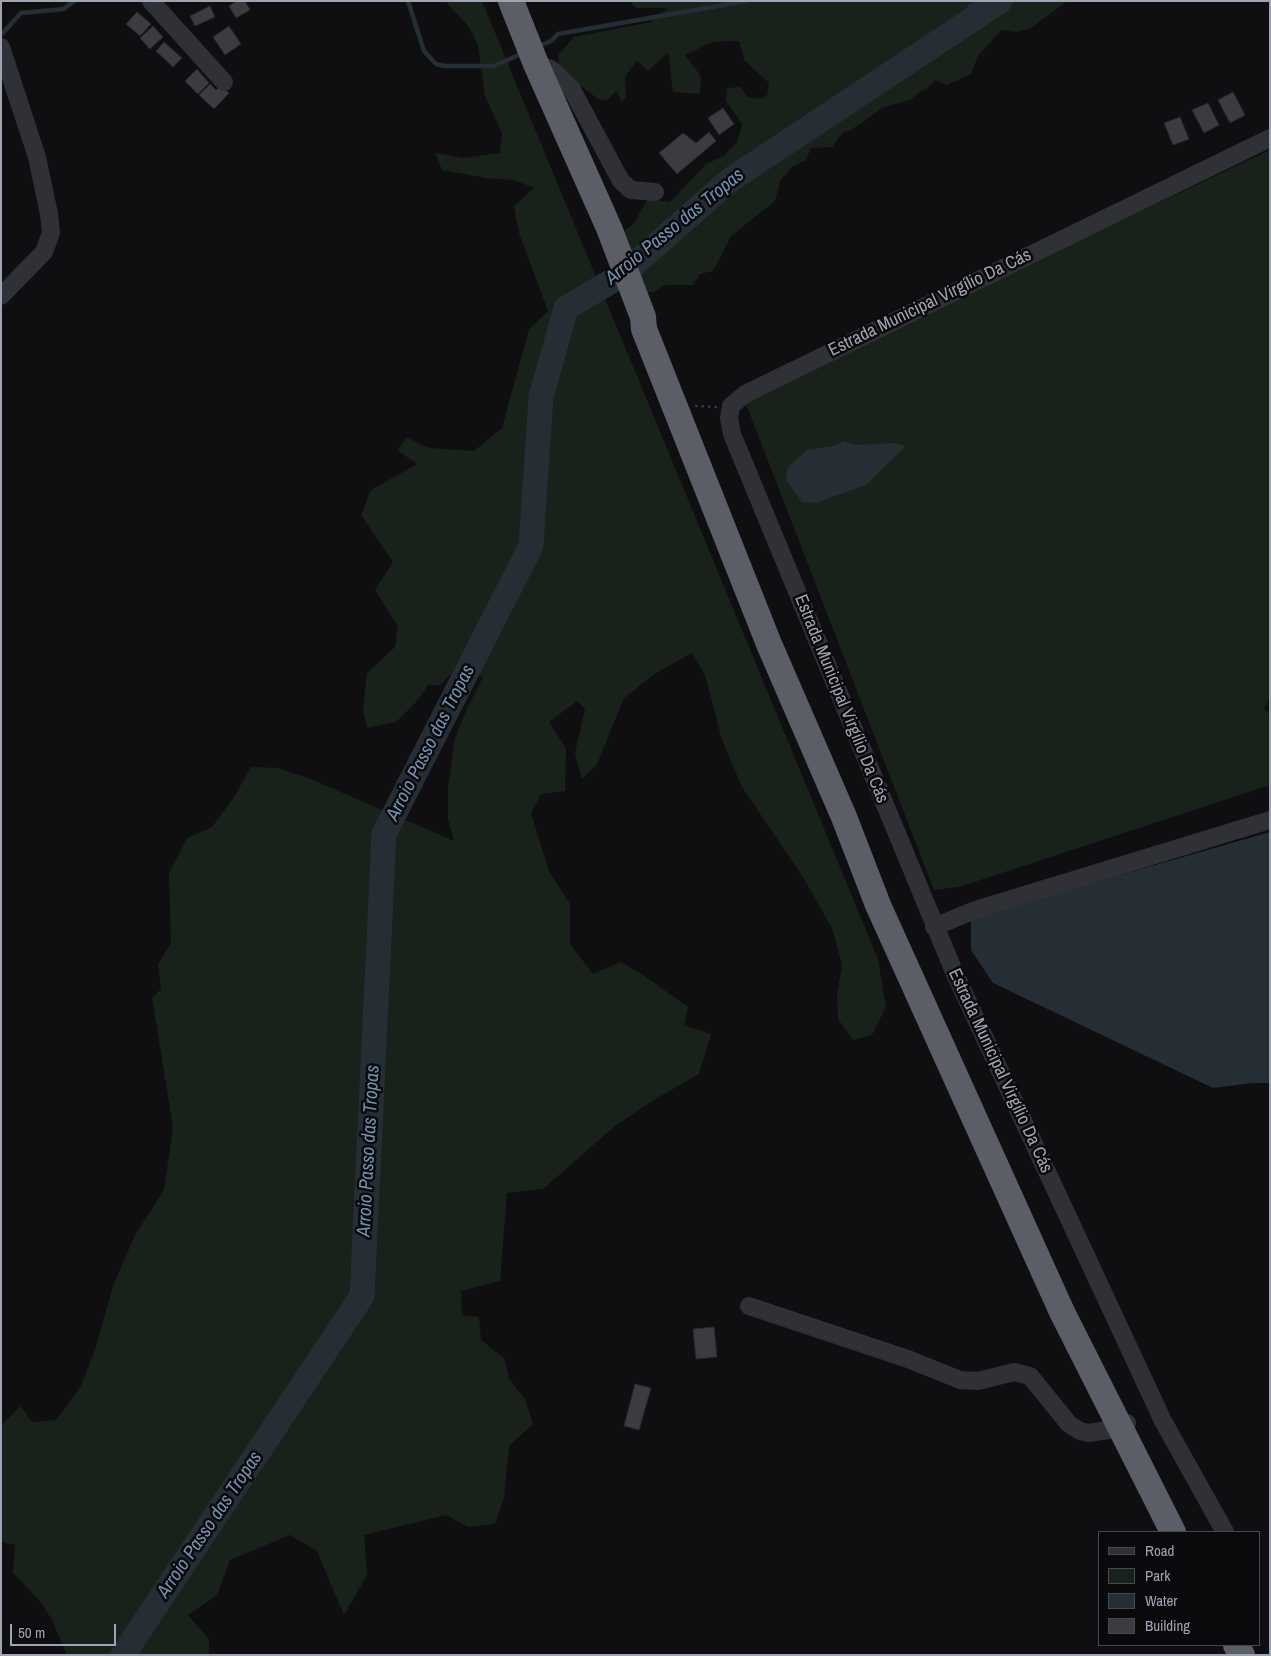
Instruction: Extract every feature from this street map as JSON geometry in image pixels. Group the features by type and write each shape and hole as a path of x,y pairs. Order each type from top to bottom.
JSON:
{"highway":[{"path":"511,1 536,64 609,228 643,317 644,329 769,644 844,817 878,905 1062,1312 1123,1426 1184,1531"},
{"path":"643,317 650,326 686,405 850,813 942,1028 1173,1531"}],"street":[{"path":"151,1 224,82"},
{"path":"1,47 37,157 51,233 44,252 1,296"},
{"path":"536,64 551,69 571,88 622,181 630,190 655,192"},
{"name":"Estrada Municipal Virgílio Da Cás","path":"1224,1531 1163,1421 934,927 732,434 729,418 730,406 745,394 1270,138"},
{"path":"934,927 975,910 1270,820"},
{"path":"749,1306 908,1359 960,1380 978,1381 1014,1372 1030,1376 1069,1424 1080,1431 1089,1433 1123,1426"}],"path":[{"path":"686,405 730,406"}],"green space":[{"path":"445,1 482,1 878,959 886,1007 872,1035 853,1040 838,1019 837,994 842,965 832,928 803,877 742,787 722,740 705,675 692,653 656,673 624,698 597,764 582,779 575,753 585,709 577,701 549,722 566,748 565,791 541,794 531,813 549,871 570,904 570,944 593,974 621,962 643,975 688,1007 684,1025 711,1034 699,1074 652,1101 615,1126 543,1189 507,1193 500,1281 461,1291 462,1315 479,1317 481,1340 505,1359 509,1379 525,1399 533,1424 509,1446 504,1498 495,1524 468,1527 446,1515 364,1535 367,1575 344,1615 317,1551 290,1535 230,1560 217,1595 188,1615 209,1639 209,1655 67,1655 51,1618 39,1600 13,1573 15,1545 1,1542 1,1425 21,1406 32,1422 56,1420 81,1386 96,1347 113,1286 135,1235 164,1190 173,1127 152,998 161,989 158,964 171,943 169,873 187,838 212,827 234,797 251,767 278,768 313,780 454,841 448,819 448,788 455,738 483,677 456,669 439,686 429,684 416,702 396,722 367,728 363,708 367,673 395,647 398,627 375,590 393,562 361,515 371,490 417,464 398,451 406,437 429,448 474,451 502,428 529,329 548,311 519,233 514,206 534,188 514,180 486,178 442,170 435,153 464,158 500,153 502,133 485,96 478,45 469,27"},
{"path":"632,1 977,1 967,5 984,17 1006,4 1020,1 1067,1 1030,29 1016,32 1001,30 978,56 971,74 947,85 935,80 927,89 921,91 910,100 884,107 851,130 843,132 832,147 811,148 806,160 793,166 780,181 775,201 731,236 713,271 700,274 693,285 665,285 654,292 646,292 621,234 634,223 648,199 670,202 706,164 724,156 737,142 742,124 726,101 727,88 740,87 748,97 761,99 767,96 769,83 744,60 739,41 724,41 710,43 685,55 701,76 700,94 673,92 668,53 648,71 637,61 625,77 626,97 622,102 616,91 607,100 600,100 565,75 558,62 559,54 574,37 651,22 668,8 637,8 632,4"},
{"path":"1270,150 1270,698 1264,708 1270,715 1270,785 959,887 934,890 744,399"}],"water":[{"path":"977,1 1020,1 1006,4 984,17 972,17 967,5"},
{"path":"844,441 855,445 894,443 906,446 866,485 816,503 802,502 786,480 788,467 807,450 833,446"},
{"path":"1270,832 1270,1083 1252,1083 1213,1088 993,983 971,950 971,918"}],"building":[{"path":"237,1 245,1 250,10 236,18 229,6"},
{"path":"210,6 215,17 195,26 190,16"},
{"path":"137,12 151,24 140,36 126,24"},
{"path":"153,26 163,37 150,49 140,38"},
{"path":"229,26 241,44 225,55 213,37"},
{"path":"164,42 182,58 173,67 156,51"},
{"path":"197,69 209,83 198,94 185,81"},
{"path":"210,84 216,90 221,86 229,93 214,109 199,95"},
{"path":"1233,92 1245,115 1230,123 1218,100"},
{"path":"1208,103 1219,125 1204,133 1192,110"},
{"path":"723,108 734,124 719,135 708,118"},
{"path":"1180,117 1189,139 1173,145 1164,123"},
{"path":"709,132 716,141 677,174 659,153 683,133 696,143"},
{"path":"714,1327 717,1357 696,1359 693,1329"},
{"path":"635,1384 651,1388 639,1430 624,1426"}],"waterway":[{"path":"1,35 21,13 64,9 74,1"},
{"path":"408,1 424,51 436,64 445,66 494,66 523,53"},
{"path":"537,47 551,41 558,34 746,1"},
{"name":"Arroio Passo das Tropas","path":"123,1655 362,1296 384,834 531,546 541,397 566,308 622,275 730,180 1000,1"}]}
